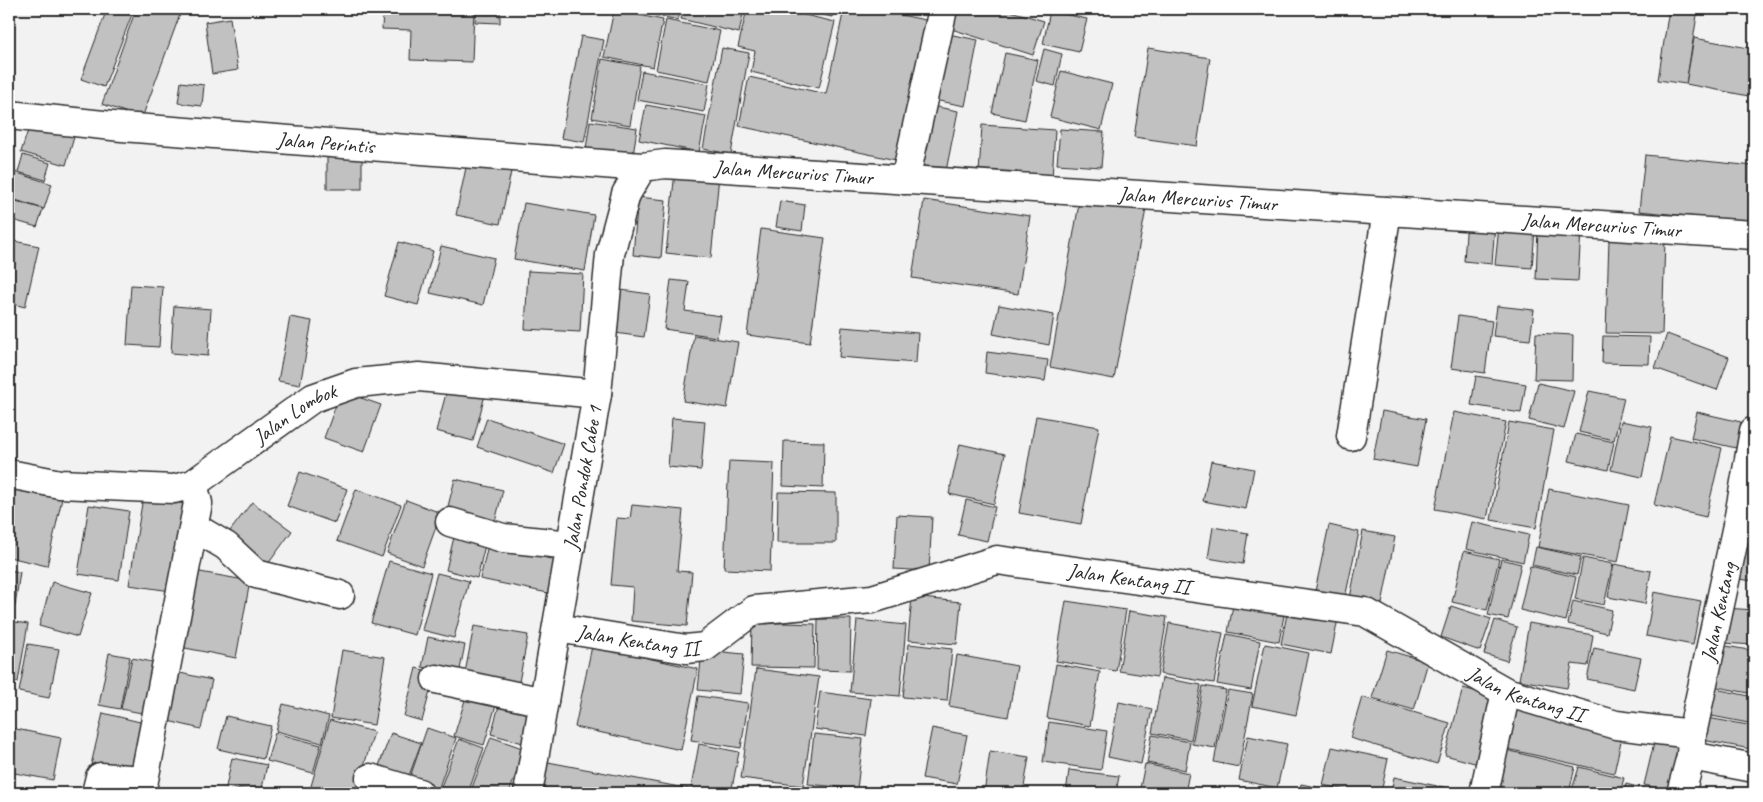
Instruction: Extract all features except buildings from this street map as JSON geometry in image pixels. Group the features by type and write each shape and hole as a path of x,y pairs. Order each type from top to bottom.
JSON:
{"street":[{"path":"905,180 943,9"},
{"name":"Jalan Perintis","path":"9,115 122,127 642,167"},
{"name":"Jalan Mercurius Timur","path":"642,167 665,164 1754,236"},
{"name":"Jalan Pondok Cabe 1","path":"528,793 597,394 610,254 626,194 642,167"},
{"path":"1351,436 1387,212"},
{"name":"Jalan Lombok","path":"9,474 70,484 174,489 193,484 312,398 356,382 418,377 597,394"},
{"name":"Jalan Kentang","path":"1681,793 1746,517 1754,433"},
{"path":"96,793 100,777 144,780 198,503 193,484"},
{"path":"450,522 503,538 571,545"},
{"path":"194,527 226,546 256,574 340,595"},
{"name":"Jalan Kentang II","path":"557,628 686,649 705,647 754,610 872,599 997,560 1364,612 1506,692 1616,725 1692,745 1754,768"},
{"path":"436,679 544,702"},
{"path":"1484,793 1506,692"},
{"path":"370,778 419,793"}]}
